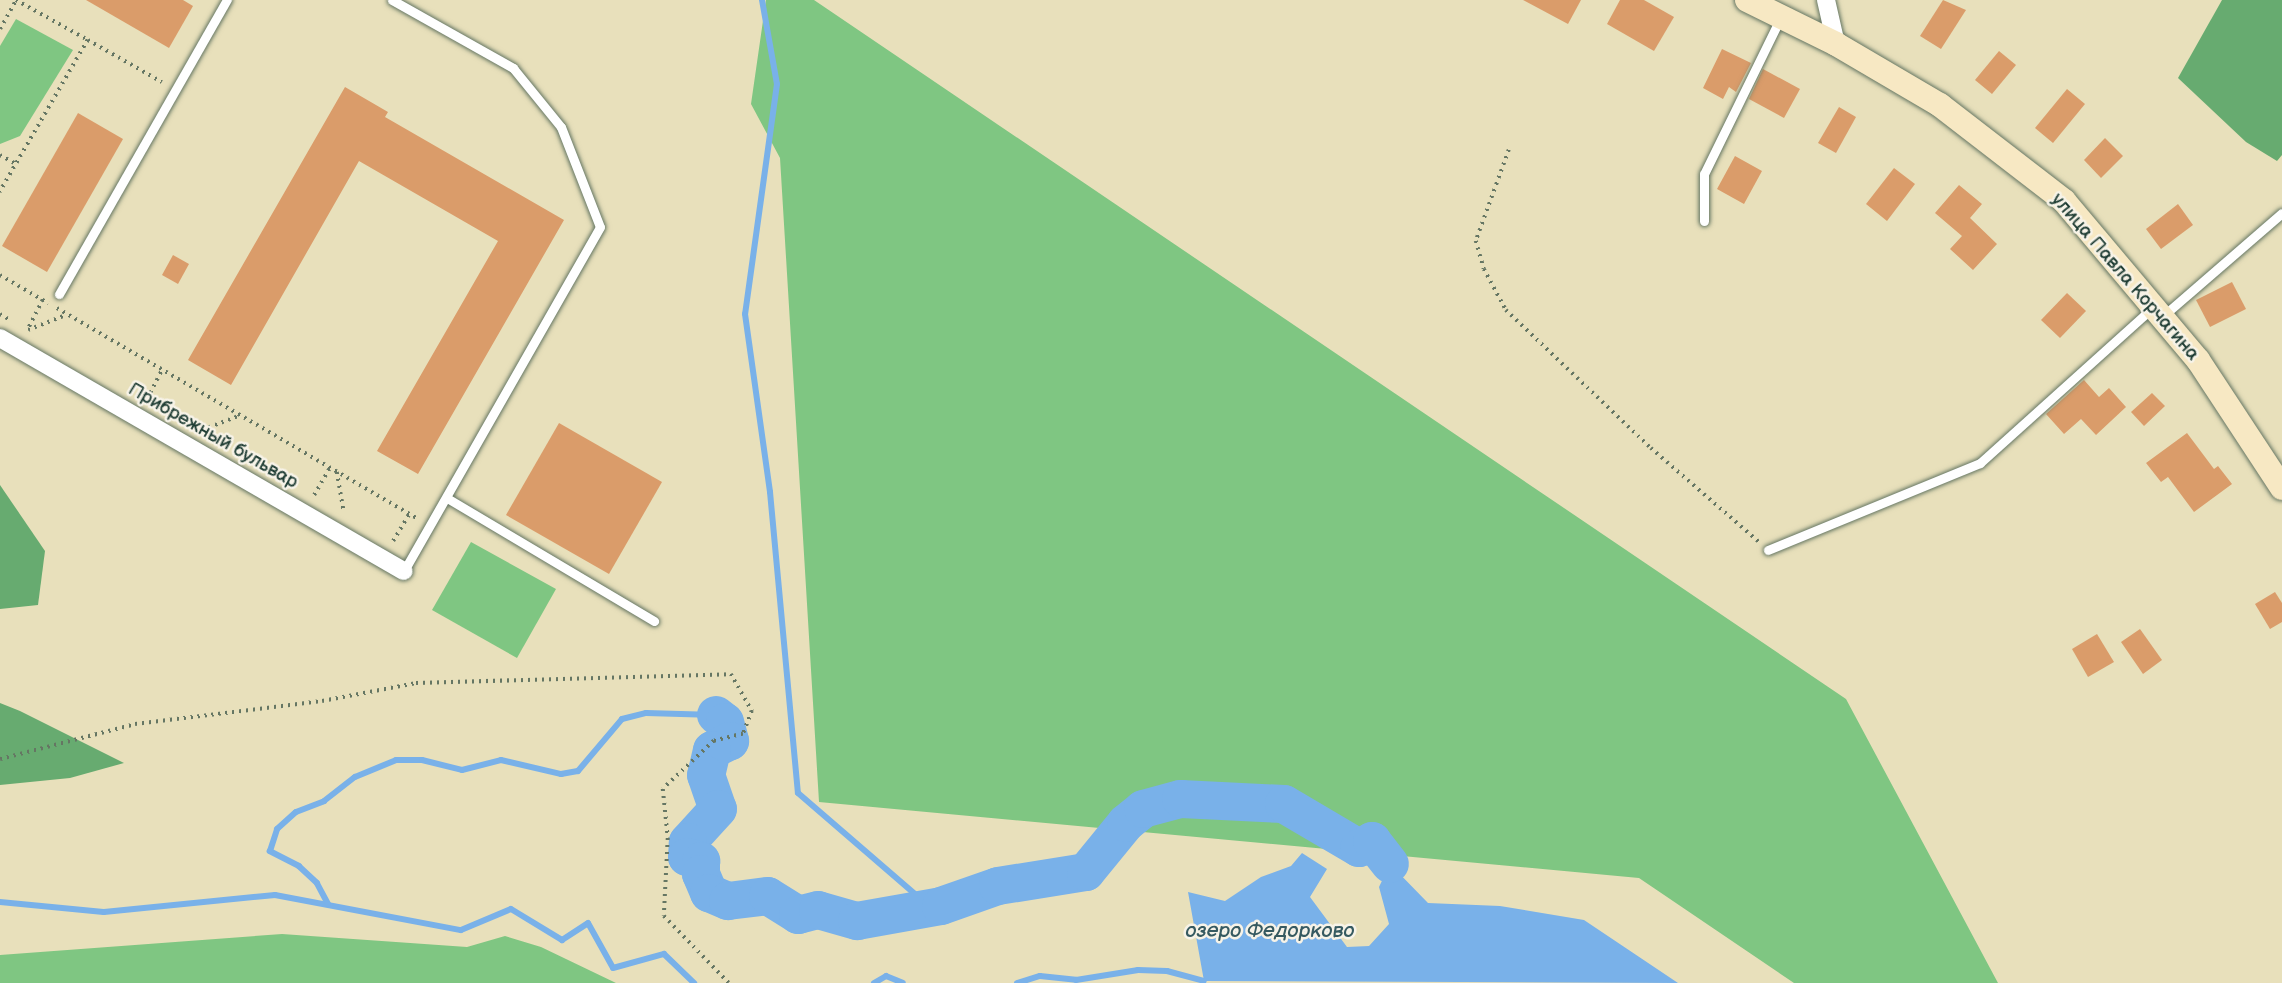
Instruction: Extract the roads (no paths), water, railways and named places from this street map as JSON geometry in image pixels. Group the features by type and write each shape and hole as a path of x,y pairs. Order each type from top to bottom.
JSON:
{"main road":[{"name":"улица Павла Корчагина","path":"1747,0 1836,44 1940,105 2064,201 2198,360 2282,488"}],"street":[{"path":"1826,0 1836,44"},
{"name":"Прибрежный бульвар","path":"0,338 404,571"}],"lane":[{"path":"60,294 227,0"},
{"path":"392,0 513,68 561,127 600,227 404,571"},
{"path":"1704,220 1704,174 1781,17"},
{"path":"1768,550 1980,463 2158,312 2282,213"},
{"path":"447,498 654,621"}],"water":[{"name":"озеро Федорково","path":"1302,853 1327,869 1310,897 1347,947 1369,946 1389,924 1379,887 1390,864 1428,903 1500,906 1584,920 1678,983 1204,981 1188,892 1225,901 1261,877 1291,866"}],"waterway":[{"path":"762,0 777,84 745,314 770,492 798,793 930,907"},
{"path":"328,904 317,883 299,866 270,851 277,829 296,812 324,801 355,777 396,760 422,760 462,770 501,760 561,774 578,771 622,719 646,713 716,715"},
{"path":"716,715 725,722 730,741 712,750 706,775 718,809 688,842 687,857 701,861 701,874 709,893 728,901 768,896 798,915 818,910 857,921 941,906 998,886 1086,872 1126,823 1143,809 1181,799 1284,804 1359,848 1372,841 1390,864"},
{"path":"0,902 104,912 275,895 461,930 511,909 562,940 588,923 613,968 664,954 694,983"},
{"path":"1017,983 1040,976 1076,980 1138,970 1167,971 1204,981"},
{"path":"874,983 886,976 903,983"}]}
